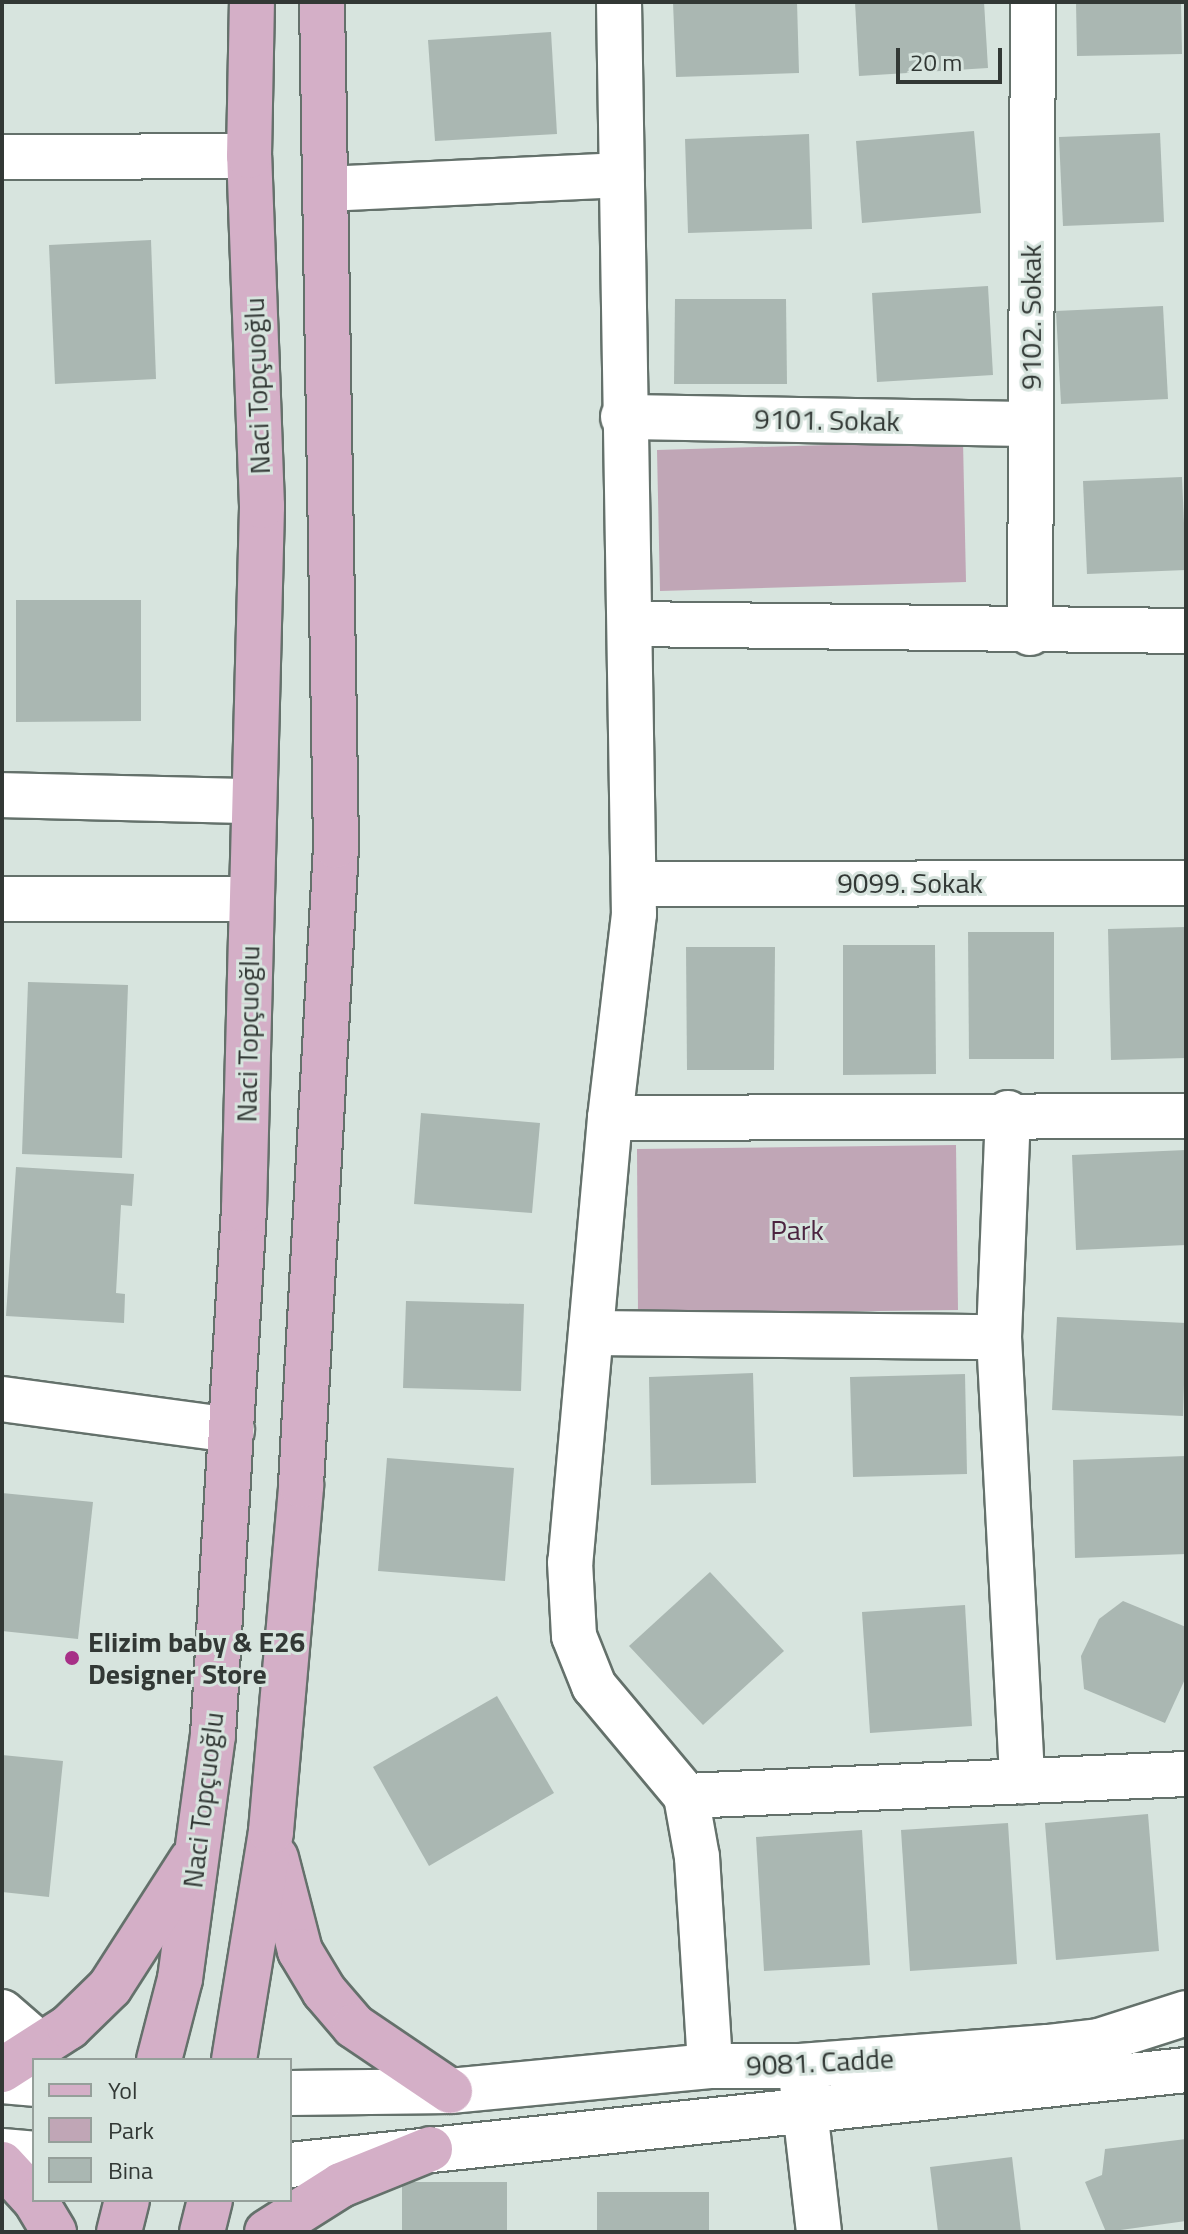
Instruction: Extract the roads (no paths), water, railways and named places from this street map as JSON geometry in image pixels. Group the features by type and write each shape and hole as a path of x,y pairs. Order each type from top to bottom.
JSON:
{"main road":[{"name":"Naci Topçuoğlu","path":"160,2058 180,1979 213,1735 244,1209 262,506 249,156 252,2"},
{"path":"234,2058 271,1831 301,1485 336,846 322,2"},
{"path":"271,1831 300,1951 324,1991 354,2026 450,2091"},
{"path":"44,2058 110,1987 199,1849"},
{"path":"2,2070 32,2066"},
{"path":"267,2232 297,2208 341,2185 430,2149"},
{"path":"2,2164 32,2198"},
{"path":"35,2202 54,2232"},
{"path":"119,2232 126,2202"},
{"path":"202,2232 210,2202"}],"street":[{"path":"619,2 623,417 634,884 570,1562 574,1636 594,1686 686,1796 697,1857 710,2066"},
{"name":"9102. Sokak","path":"1030,633 1033,2"},
{"path":"2,157 249,156"},
{"path":"326,189 622,175"},
{"name":"9101. Sokak","path":"623,417 1031,424"},
{"path":"630,624 1030,633 1186,631"},
{"path":"2,795 253,801"},
{"name":"9099. Sokak","path":"634,884 1186,883"},
{"path":"2,899 251,899"},
{"path":"610,1118 1008,1113 1186,1116"},
{"path":"1008,1113 999,1337 1022,1781"},
{"path":"591,1333 999,1337"},
{"path":"2,1399 232,1430"},
{"path":"686,1796 1186,1774"},
{"path":"2,2012 33,2058"},
{"name":"9081. Cadde","path":"292,2093 450,2091 710,2066 800,2066 1099,2041 1186,2013"},
{"path":"800,2066 819,2232"},
{"path":"2,2081 32,2068"},
{"path":"292,2165 806,2114 1186,2070"},
{"path":"2,2151 32,2154"}],"place":[{"name":"Elizim baby & E26 Designer Store","path":"72,1658"}],"park label":[{"name":"Park","path":"797,1230"}]}
